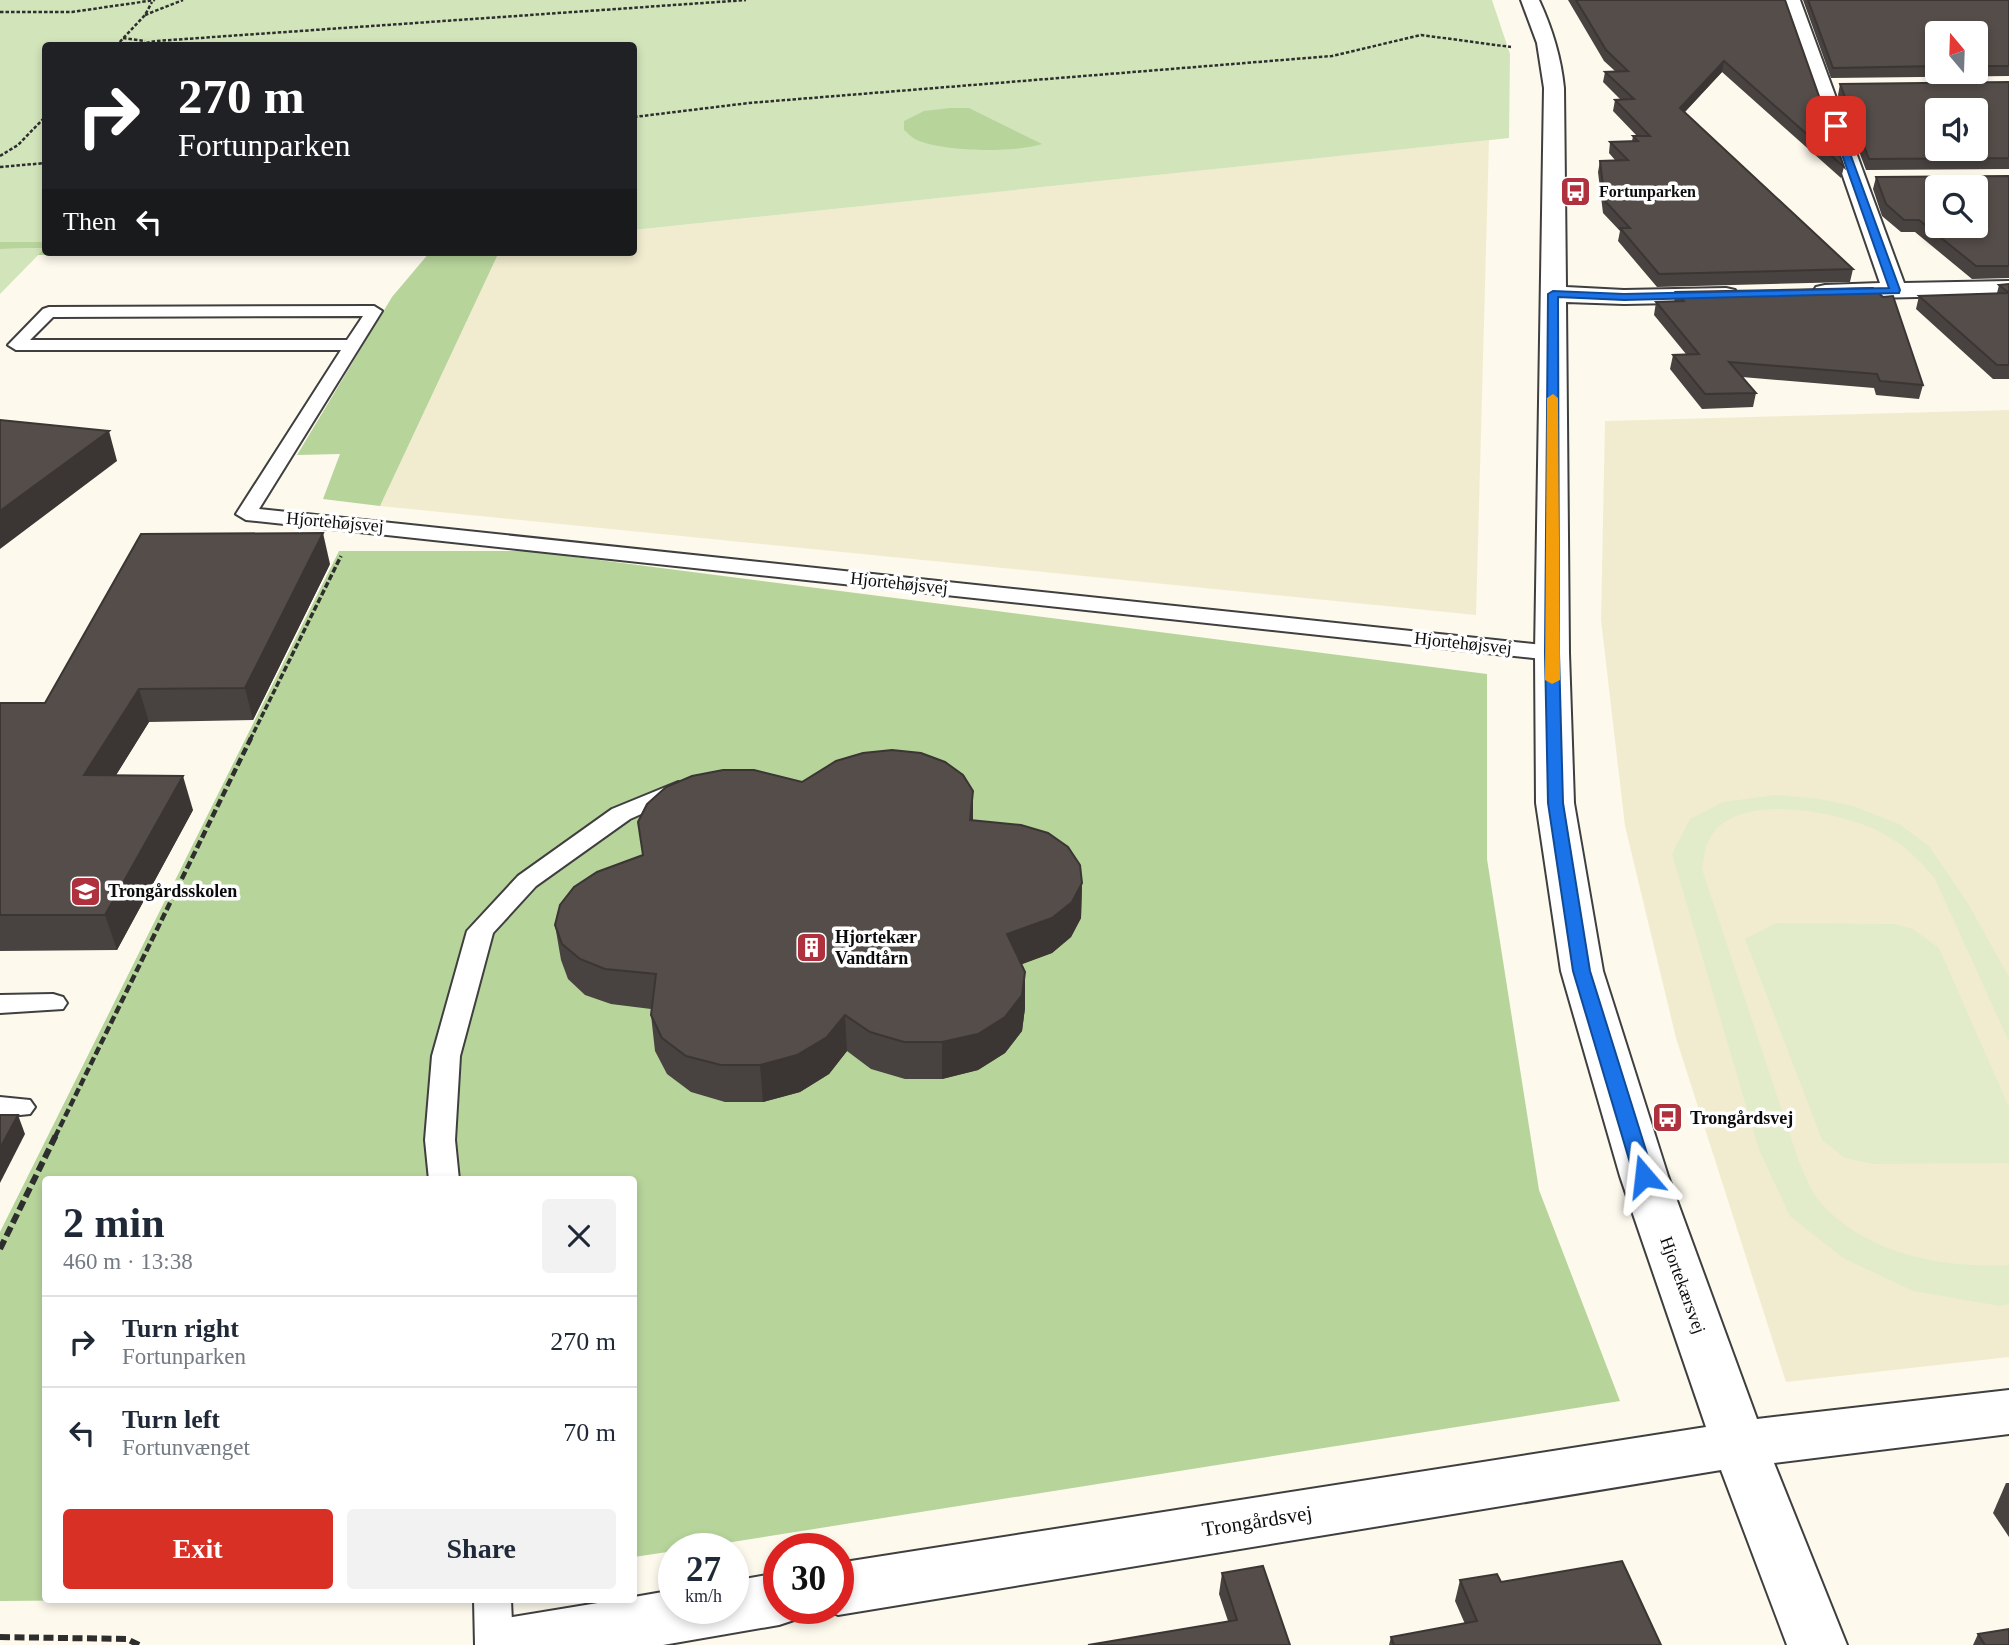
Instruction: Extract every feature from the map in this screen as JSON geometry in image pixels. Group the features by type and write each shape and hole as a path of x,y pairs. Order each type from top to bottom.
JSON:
{"street":[{"name":"Hjortekærsvej","path":"1530,0 1544,29 1552,63 1554,88 1552,653 1555,803 1582,971 1644,1176 1740,1444 1817,1645"},
{"path":"1791,0 1895,290"},
{"path":"1822,86 1848,88"},
{"path":"1855,179 1879,180"},
{"path":"1800,293 2009,288"},
{"path":"1553,294 1624,297 1745,294"},
{"name":"Trongårdsvej","path":"854,1586 1740,1444 2009,1412"},
{"path":"506,1645 658,1619"}],"lane":[{"path":"374,311 353,345 340,345 16,345 49,312 374,311"},
{"name":"Hjortehøjsvej","path":"353,345 246,514 1552,653"},
{"path":"444,1176 440,1140 446,1056 480,931 527,881 589,836 621,814 681,788"},
{"path":"0,1004 53,1003"},
{"path":"493,1603 494,1645"}],"path":[{"path":"145,15 183,0"},
{"path":"151,42 746,0"},
{"path":"120,42 145,15 154,1"},
{"path":"0,12 72,12 154,1"},
{"path":"637,117 749,103 1332,55 1421,35 1444,36 1507,47 1547,48"},
{"path":"123,38 156,41"},
{"path":"0,156 18,145 42,120"},
{"path":"0,167 42,163"},
{"path":"0,1248 356,524"},
{"path":"0,1637 127,1639 139,1645"}],"shaded area":[{"path":"1489,140 1476,615 380,506 497,256 637,256 637,230"},
{"path":"2009,410 2009,1357 1786,1382 1676,1038 1625,826 1601,620 1605,421"}],"green space":[{"path":"0,0 1492,0 1510,54 1509,138 637,230 637,42 42,42 42,242 0,242"},
{"path":"969,108 1042,144 1014,149 961,149 929,144 915,139 904,130 904,121 924,111"},
{"path":"0,242 42,242 42,248 0,249"},
{"path":"42,248 0,294 0,249"},
{"path":"427,256 497,256 380,506 323,499 340,454 297,455 392,297"},
{"path":"339,551 529,551 1487,674 1487,859 1539,1190 1620,1401 789,1533 763,1533 763,1537 749,1539 749,1533 658,1533 658,1553 637,1557 637,1176 42,1176 42,1601 0,1601 0,1232"},
{"path":"1775,795 1820,799 1853,806 1899,824 1929,846 1969,905 2009,977 2009,1042 1935,879 1911,853 1882,833 1864,825 1816,812 1763,810 1740,815 1721,825 1708,842 1702,869 1798,1159 1816,1198 1839,1220 1860,1235 1883,1246 1932,1260 1958,1264 2009,1265 2009,1304 2000,1306 1913,1291 1843,1258 1790,1216 1759,1150 1672,854 1690,819 1723,802"},
{"path":"1776,923 1894,924 1913,929 1939,948 2009,1107 2009,1163 1873,1164 1845,1158 1822,1140 1745,939"}],"building":[{"path":"1576,0 1785,0 1844,167 1724,61 1680,108 1853,269 1659,274 1620,228 1630,228 1605,201 1600,161 1628,160 1610,142 1638,141 1633,136 1650,136 1615,100 1634,99 1605,72 1628,71 1606,50"},
{"path":"1808,0 2009,0 2009,66 1988,66 1988,21 1925,21 1925,66 1833,68"},
{"path":"2009,82 2009,158 1988,158 1988,98 1925,98 1925,159 1869,159 1840,84"},
{"path":"1988,176 2009,176 2009,266 1976,266 1941,238 1988,238"},
{"path":"1876,177 1925,177 1925,225 1919,220 1904,220 1886,204"},
{"path":"2009,284 2009,293 1999,285"},
{"path":"1873,288 1883,297 1893,296 1923,385 1880,381 1877,374 1729,362 1756,393 1705,394 1673,355 1699,354 1656,302 1684,301 1676,292"},
{"path":"2009,293 2009,365 1997,365 1919,296"},
{"path":"0,420 109,431 0,511"},
{"path":"323,533 245,688 139,689 84,775 183,776 105,915 0,915 0,703 45,703 141,534"},
{"name":"Hjortekær Vandtårn","path":"892,750 921,753 945,762 963,775 973,791 970,820 1021,825 1048,833 1068,847 1080,865 1082,883 1072,902 1052,918 1007,934 1025,972 1022,995 1005,1017 978,1034 942,1042 904,1042 870,1032 845,1015 827,1037 797,1055 760,1065 721,1065 686,1056 662,1038 651,1015 656,974 605,969 580,959 562,944 555,925 560,905 574,887 597,872 643,855 638,822 647,804 666,787 692,776 723,770 754,770 802,782 836,761 863,753"},
{"path":"0,1115 18,1115 0,1148"},
{"path":"1622,1561 1661,1645 1394,1645 1391,1637 1477,1621 1460,1580 1497,1574 1501,1582"},
{"path":"1263,1566 1290,1645 1088,1645 1237,1620 1222,1573"},
{"path":"2009,1629 2009,1645 1985,1645 1978,1634"}],"slow traffic":[{"path":"1552,680 1553,398"}],"place":[{"name":"Fortunparken","path":"1576,191"},
{"name":"Trongårdsskolen","path":"85,891"},
{"name":"Hjortekær Vandtårn","path":"812,947"},
{"name":"Trongårdsvej","path":"1667,1118"}],"route":[{"path":"1644,1176 1582,971 1555,803 1552,653 1553,294 1624,297 1895,290 1836,126"}]}
